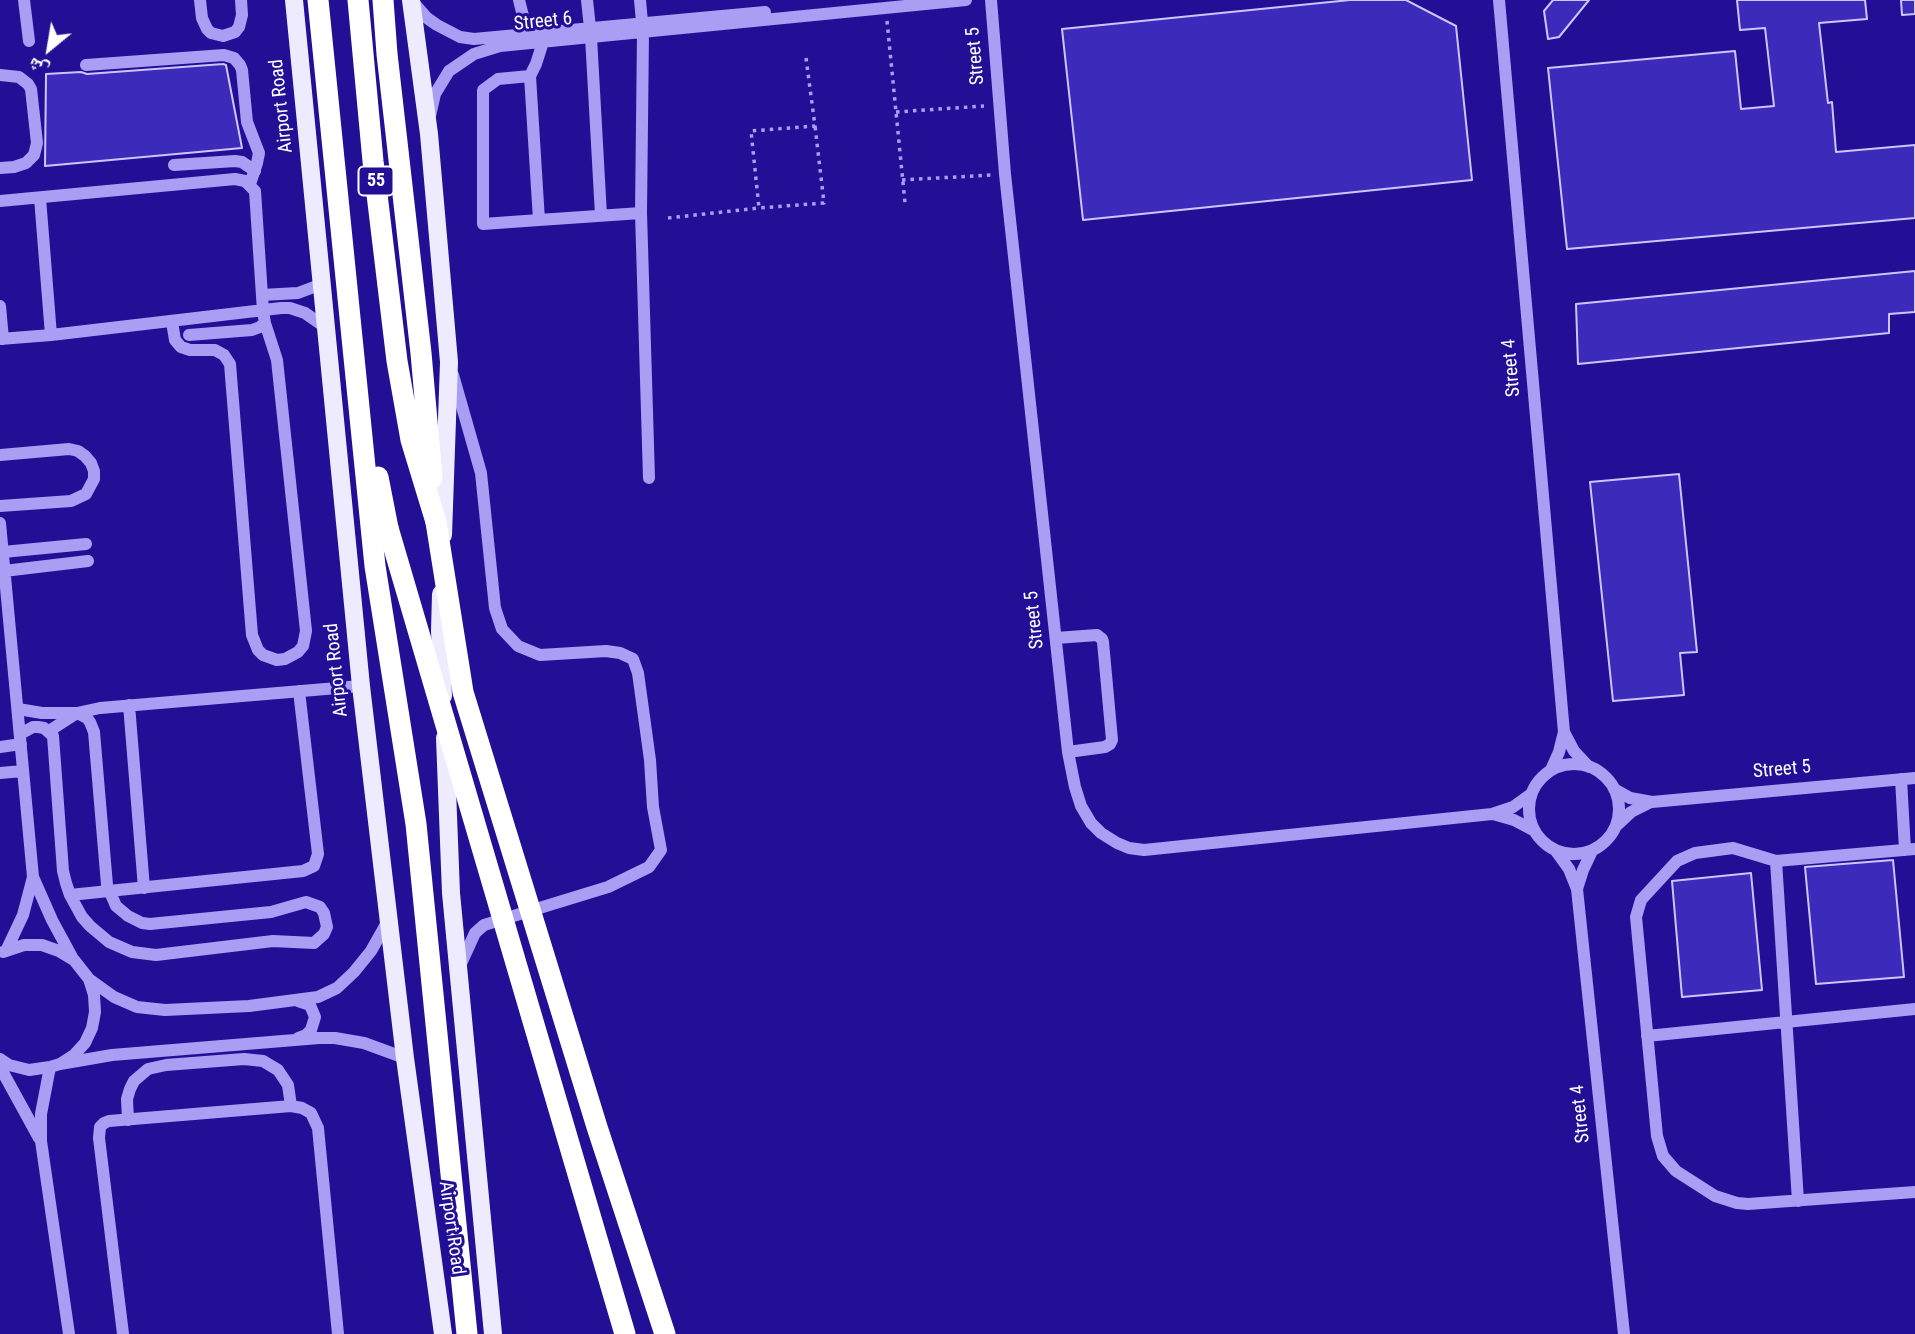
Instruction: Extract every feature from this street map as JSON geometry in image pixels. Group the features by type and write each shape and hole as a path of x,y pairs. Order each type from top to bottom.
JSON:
{"highway":[{"name":"55","path":"318,0 355,369"},
{"name":"55","path":"358,0 373,160 397,361 411,440 436,522"},
{"path":"383,0 421,353 436,522 463,692 597,1127 665,1334"},
{"path":"355,369 388,528 625,1334"},
{"path":"355,369 375,566 416,824 467,1334"}],"main road":[{"name":"Airport Road","path":"294,0 361,686 405,1058 443,1334"},
{"name":"Airport Road","path":"411,0 429,134 449,362 440,631 451,893 493,1334"}],"street":[{"path":"24,0 29,41"},
{"path":"200,0 202,18 207,29 223,36 235,32 239,27 242,15 241,0"},
{"name":"Street 6","path":"411,0 427,18 448,32 474,39 528,38 887,4 966,0"},
{"path":"519,0 528,38"},
{"path":"587,0 601,215"},
{"path":"640,0 643,28 641,213 649,478"},
{"name":"Street 5","path":"991,0 1005,174 1068,752 1081,806 1091,823 1117,844 1144,850 1492,814 1513,807 1531,794"},
{"name":"Street 4","path":"1499,0 1564,733 1551,770"},
{"name":"Street 6","path":"429,134 435,94 449,71 474,54 528,38 543,42 590,32"},
{"path":"539,220 530,76 543,42"},
{"path":"86,65 224,55 234,58 242,69 247,122 259,153 250,184"},
{"path":"0,75 19,77 31,89 37,143 34,155 26,163 0,168"},
{"path":"530,76 498,79 483,90 483,224 641,213"},
{"path":"174,165 235,161 242,162 254,171"},
{"path":"0,201 234,179 250,184 256,195 264,317 277,360 306,631 303,646 285,659 277,660 263,655 257,650 252,635 230,364 224,355 215,350 190,351 181,348 175,340 172,322"},
{"path":"40,198 51,335"},
{"path":"262,295 298,293 314,289 321,284"},
{"path":"0,306 1,339 172,322 264,317 290,308 305,313 326,327"},
{"path":"189,335 252,330 260,327 264,317"},
{"path":"449,362 481,473 495,608 502,629 518,646 540,655 606,651 634,659 661,850 649,867 608,887 484,925 475,933 458,972"},
{"path":"0,455 69,449 85,456 90,463 94,479 86,494 79,499 0,506"},
{"path":"0,523 33,877 52,920 74,960 89,979 114,997 137,1007 165,1010 249,1006 318,997 346,981 371,951 389,919"},
{"path":"3,552 86,544"},
{"path":"4,571 88,561"},
{"path":"1056,638 1097,635 1103,642 1112,740 1105,747 1068,752"},
{"path":"18,709 42,713 77,713 129,705 361,686"},
{"path":"70,895 303,871 314,866 318,854 299,691"},
{"path":"129,705 144,888"},
{"path":"49,731 77,713"},
{"path":"0,747 20,739 33,727 49,731 54,741 64,871 70,895 82,917 99,935 120,948 144,955 156,955 273,941 314,943 324,934 327,927 324,913 320,907 306,902 271,912 150,923 142,923 121,912 108,891 93,727 87,718 77,713"},
{"name":"Street 4","path":"1564,733 1574,751 1589,767"},
{"path":"1570,764 1589,767 1604,776 1614,789 1619,808 1616,827 1606,841 1592,851 1574,855 1556,851 1543,843 1533,830 1528,812 1531,794 1539,780 1551,770 1570,764"},
{"path":"0,773 23,771"},
{"name":"Street 5","path":"1614,789 1630,798 1652,802 1915,778"},
{"path":"1901,779 1910,849 1776,862 1733,848 1688,855 1677,861 1642,901 1637,911 1636,923 1657,1136 1663,1156 1669,1164 1695,1185 1726,1200 1748,1204 1915,1192"},
{"name":"Street 5","path":"1616,827 1631,813 1652,802"},
{"name":"Street 5","path":"1492,814 1514,820 1533,830"},
{"name":"Street 4","path":"1556,851 1569,869 1577,889 1624,1334"},
{"name":"Street 4","path":"1577,889 1592,851"},
{"path":"1776,862 1798,1201"},
{"path":"3,953 23,915 33,877"},
{"path":"3,953 24,945 42,945 74,960"},
{"path":"69,1334 41,1142 41,1114 55,1066 74,1055 85,1043 92,1028 94,995 89,979"},
{"path":"293,1000 310,1005 315,1017 311,1030 298,1038"},
{"path":"1647,1036 1915,1009"},
{"path":"128,1120 127,1099 134,1081 141,1074 148,1069 204,1055 298,1038 335,1038 364,1042 405,1058"},
{"path":"0,1059 9,1065 29,1070 112,1055 204,1055 254,1059 271,1065 284,1077 292,1107"},
{"path":"0,1067 41,1142"},
{"path":"123,1334 100,1126 128,1120 292,1107 311,1112 318,1128 338,1334"}],"path":[{"path":"887,4 905,203"},
{"path":"668,218 824,203 806,58"},
{"path":"896,112 1000,105"},
{"path":"759,208 751,131 815,126"},
{"path":"902,180 1005,174"}],"building":[{"path":"1350,0 1406,0 1456,26 1472,180 1083,220 1062,29"},
{"path":"1553,0 1589,0 1559,37 1548,39 1544,11"},
{"path":"1737,0 1865,0 1867,19 1819,23 1828,103 1832,102 1836,152 1915,145 1915,218 1567,249 1548,68 1735,51 1741,109 1774,106 1765,28 1740,30"},
{"path":"1901,0 1915,0 1915,14 1902,15"},
{"path":"226,65 242,148 45,166 46,74 87,74"},
{"path":"1915,271 1915,312 1889,314 1889,333 1578,364 1576,304"},
{"path":"1679,474 1697,652 1680,653 1684,695 1613,701 1590,482"},
{"path":"1893,860 1904,977 1816,984 1805,867"},
{"path":"1751,873 1762,990 1682,997 1672,881"}]}
